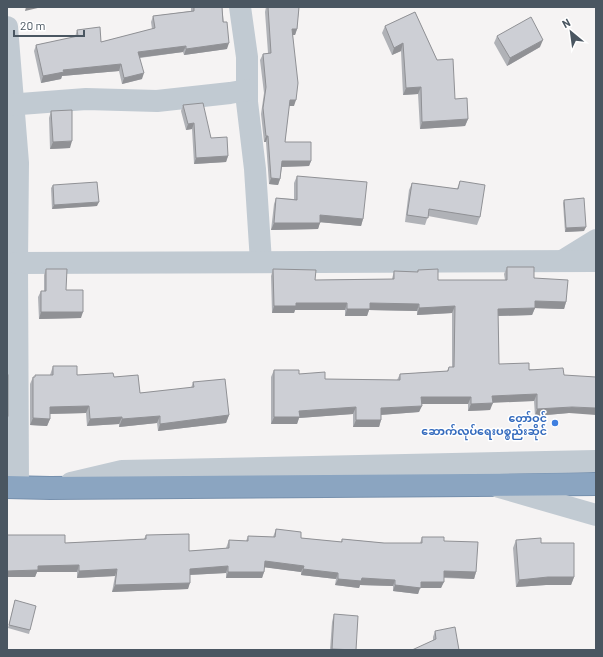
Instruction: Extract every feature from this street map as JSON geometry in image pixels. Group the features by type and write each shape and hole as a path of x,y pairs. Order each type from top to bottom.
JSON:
{"highway":[{"path":"12,487 596,484"}],"street":[{"path":"240,7 247,57 247,102 256,169 261,262"},
{"path":"7,27 10,105 18,163 12,487"},
{"path":"10,105 86,99 157,101 247,90"},
{"path":"562,261 596,240"},
{"path":"16,263 596,261"},
{"path":"50,488 122,471 596,462"},
{"path":"491,485 596,515"}],"building":[{"path":"194,7 222,7 223,22 227,22 229,43 186,49 186,46 138,52 144,73 124,78 121,64 63,70 64,72 43,76 36,45 78,36 77,30 100,27 101,42 155,28 153,16 194,11"},
{"path":"268,7 299,7 297,29 292,29 298,83 296,100 290,100 285,142 311,142 311,161 282,161 280,179 271,178 268,136 266,136 263,108 266,87 263,54 271,53"},
{"path":"415,12 437,60 453,59 455,99 467,98 468,119 422,122 421,87 406,88 403,43 394,48 385,26"},
{"path":"531,17 543,40 510,58 497,36"},
{"path":"203,103 211,138 227,137 228,156 196,158 194,123 188,124 183,105"},
{"path":"72,110 72,141 53,142 51,111"},
{"path":"297,176 367,182 363,219 320,215 320,223 274,223 276,198 297,200"},
{"path":"460,181 485,185 480,217 429,209 428,218 407,215 412,183 458,189"},
{"path":"97,182 99,202 54,205 53,185"},
{"path":"584,198 586,227 566,228 564,200"},
{"path":"507,267 534,267 534,278 568,280 566,302 535,301 535,308 498,309 499,364 529,363 529,370 563,368 564,375 596,377 596,408 572,407 537,409 537,394 492,396 493,403 471,404 471,397 421,397 422,406 381,408 381,420 356,420 356,407 299,411 300,417 274,417 274,370 299,370 299,374 325,372 325,379 400,380 400,374 448,371 449,367 454,367 455,306 419,308 419,304 370,303 370,309 347,309 347,303 296,303 296,306 274,306 273,269 316,270 315,280 394,279 394,271 418,272 418,270 438,269 438,280 507,280"},
{"path":"46,269 67,269 66,290 83,290 83,312 41,312 41,291 46,291"},
{"path":"53,366 77,366 77,375 113,373 114,377 138,375 140,393 194,387 193,382 225,379 229,415 160,424 160,416 122,419 122,417 90,419 89,406 50,407 50,419 33,418 33,377 35,377 35,375 53,375"},
{"path":"8,375 8,416 7,416"},
{"path":"276,529 301,532 301,538 342,542 342,539 384,543 422,543 422,537 444,537 444,541 478,542 476,572 444,571 444,582 421,582 421,588 395,585 395,580 362,578 361,581 338,579 338,573 303,569 304,566 265,561 264,572 228,572 228,566 190,569 190,583 115,585 117,569 79,571 79,565 38,566 38,570 7,571 7,535 65,535 65,543 146,539 146,535 189,534 189,551 229,548 229,540 248,541 248,536 275,537"},
{"path":"541,538 541,543 574,543 574,577 548,577 519,580 516,540"},
{"path":"15,600 36,606 30,630 9,625"},
{"path":"334,614 358,616 356,650 332,649"},
{"path":"455,627 459,650 412,650 436,639 435,631"}],"place":[{"name":"တော်ဝင် ဆောက်လုပ်ရေးပစ္စည်းဆိုင်","path":"555,423"}]}
